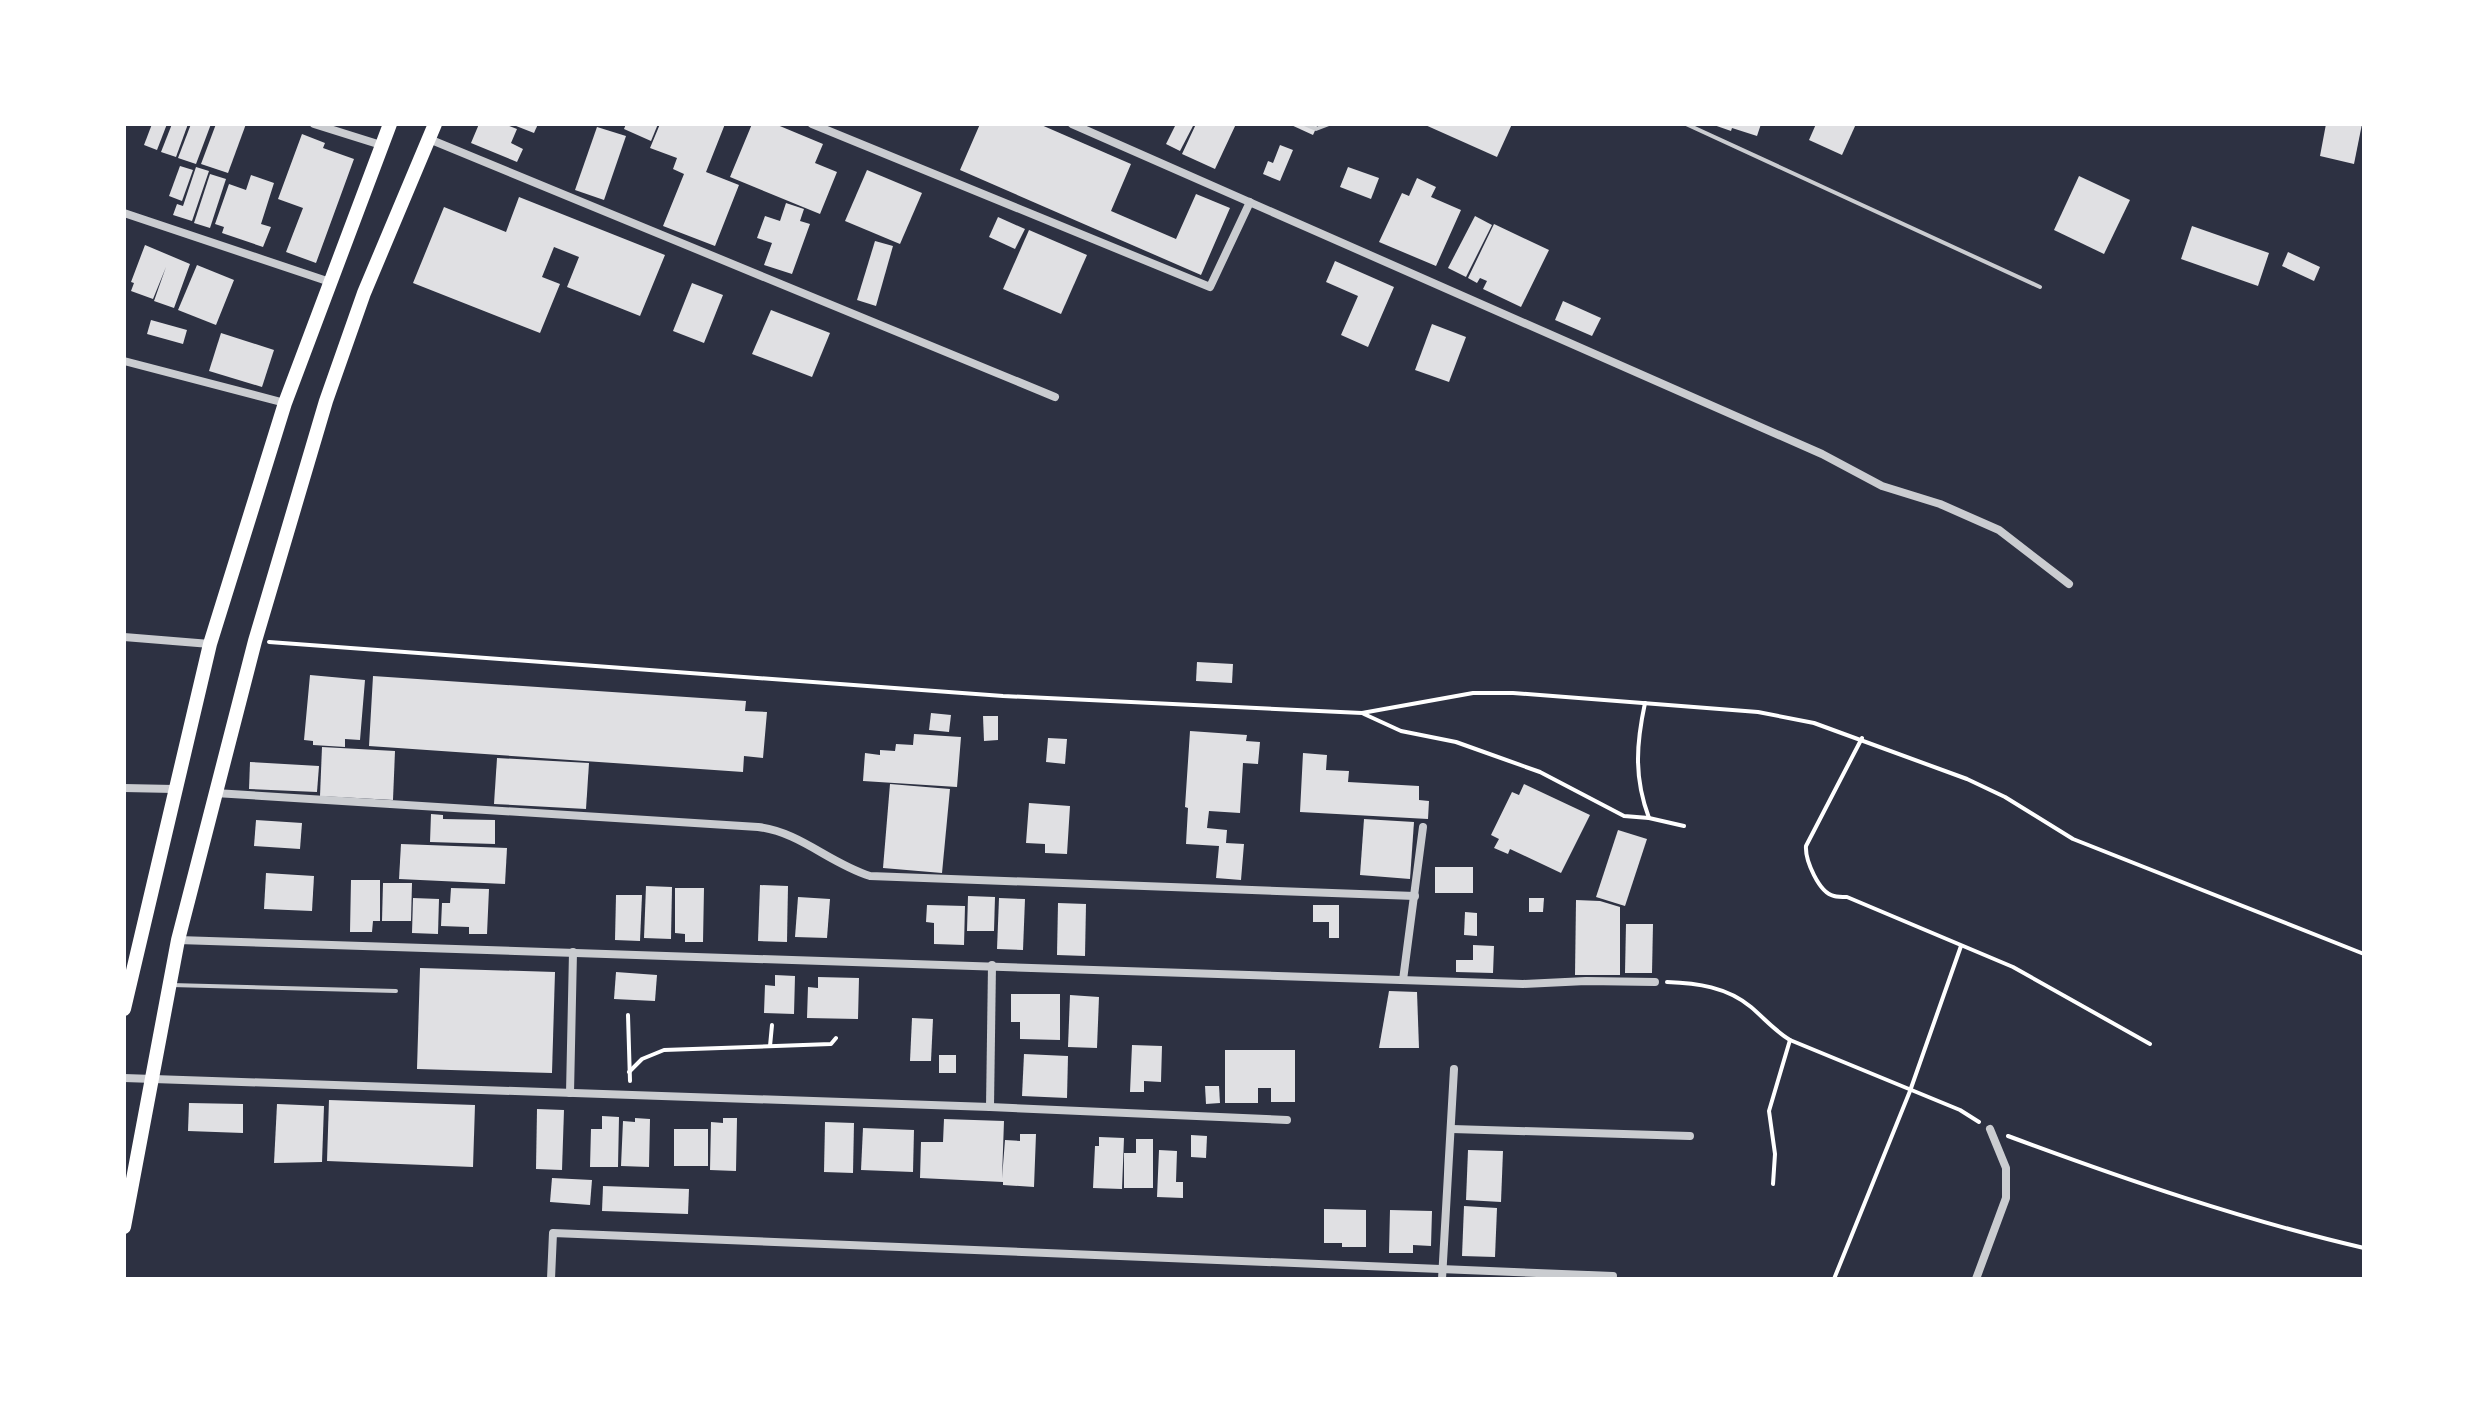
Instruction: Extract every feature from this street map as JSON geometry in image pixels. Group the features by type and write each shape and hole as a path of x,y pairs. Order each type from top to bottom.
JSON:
{"highway":[{"path":"124,1009 126,988 210,644 285,403 390,124"},
{"path":"124,1227 178,940 255,641 331,387 364,293 435,124"}],"street":[{"path":"314,124 381,145"},
{"path":"812,124 1210,287 1250,202"},
{"path":"1072,124 1822,454 1882,486 1973,517 2022,545 2069,584"},
{"path":"429,139 1055,397"},
{"path":"124,213 330,282"},
{"path":"124,361 285,403"},
{"path":"124,637 210,644"},
{"path":"124,788 174,789"},
{"path":"215,793 770,828 796,837 850,870 870,876 1415,896"},
{"path":"1403,980 1423,827"},
{"path":"178,940 1523,984 1655,982"},
{"path":"570,1093 573,952"},
{"path":"990,1107 992,965"},
{"path":"1442,1275 1454,1069"},
{"path":"124,1078 1287,1120"},
{"path":"1452,1129 1690,1136"},
{"path":"1976,1279 2006,1198 2006,1168 1990,1129"},
{"path":"551,1279 553,1233 1442,1275 1613,1276"}],"lane":[{"path":"1304,124 1316,129 1329,124"},
{"path":"1686,124 2040,287"},
{"path":"169,984 396,991"}],"path":[{"path":"255,641 1003,696 1362,713 1473,693 1513,693 1758,712 1814,723 1862,738 1967,779 2005,797 2073,839 2364,954"},
{"path":"1645,703 1639,733 1638,786 1649,818"},
{"path":"1362,713 1401,731 1456,742 1540,772 1624,816 1684,826"},
{"path":"1862,738 1808,842 1806,856 1810,869 1826,892 1832,896 1847,897 2013,967 2150,1044"},
{"path":"1834,1279 1910,1091 1961,946"},
{"path":"628,1015 630,1095"},
{"path":"770,1046 772,1025"},
{"path":"629,1072 642,1059 664,1050 831,1044 836,1038"},
{"path":"1773,1184 1775,1154 1769,1111 1790,1040"}],"building":[{"path":"152,124 167,124 157,150 144,145"},
{"path":"172,124 188,124 176,157 161,152"},
{"path":"191,124 211,124 196,164 178,158"},
{"path":"216,124 246,124 228,173 201,164"},
{"path":"479,124 504,124 517,129 511,143 523,149 517,162 471,143"},
{"path":"511,124 538,124 534,133"},
{"path":"626,124 658,124 651,141 624,129"},
{"path":"660,124 725,124 706,172 739,185 715,246 663,226 684,174 673,169 677,158 650,148"},
{"path":"752,124 775,124 823,144 815,163 837,172 820,214 730,177"},
{"path":"980,124 1039,124 1131,164 1111,211 1176,239 1196,194 1230,208 1201,275 960,170"},
{"path":"1176,124 1194,124 1180,151 1166,144"},
{"path":"1196,124 1236,124 1215,169 1182,154"},
{"path":"1289,124 1318,124 1313,135"},
{"path":"1423,124 1512,124 1497,157"},
{"path":"1711,124 1761,124 1757,136"},
{"path":"1816,124 1856,124 1842,155 1809,140"},
{"path":"2326,124 2362,124 2354,164 2320,156"},
{"path":"597,127 626,136 604,200 575,190"},
{"path":"302,134 325,143 323,148 354,159 316,263 286,252 303,208 278,199"},
{"path":"1280,145 1293,150 1280,181 1263,174 1268,161 1273,163"},
{"path":"180,166 193,170 182,201 169,196"},
{"path":"196,167 209,171 192,221 173,215 177,204 183,206"},
{"path":"1348,167 1379,178 1371,199 1340,187"},
{"path":"867,170 922,193 900,244 845,221"},
{"path":"210,174 226,179 210,228 194,223"},
{"path":"251,175 274,183 261,224 271,227 263,247 222,233 224,227 215,224 229,184 246,190"},
{"path":"2079,176 2130,200 2104,254 2054,230"},
{"path":"1417,178 1436,187 1431,197 1461,210 1436,266 1379,242 1402,193 1409,196"},
{"path":"519,197 665,255 640,316 567,287 579,257 554,247 542,277 560,284 540,333 413,283 444,207 506,232"},
{"path":"786,203 804,209 800,221 810,224 792,274 764,265 772,243 757,238 765,216 780,221"},
{"path":"1475,216 1492,225 1466,277 1448,268"},
{"path":"998,217 1025,229 1015,249 989,237"},
{"path":"1494,224 1549,250 1521,307 1483,289 1487,281 1480,278 1477,283 1468,278"},
{"path":"2192,226 2269,253 2258,286 2181,259"},
{"path":"1029,230 1087,255 1061,314 1003,289"},
{"path":"875,241 893,246 876,306 857,300"},
{"path":"145,245 190,264 174,308 154,301 166,267 153,299 131,291 134,283 131,282"},
{"path":"2288,252 2320,267 2314,281 2282,266"},
{"path":"1335,261 1394,287 1368,347 1341,335 1358,296 1326,282"},
{"path":"197,265 234,280 216,325 178,310"},
{"path":"692,283 723,295 704,343 673,331"},
{"path":"1563,301 1601,318 1592,336 1555,320"},
{"path":"771,310 830,333 812,377 752,354"},
{"path":"151,320 187,330 183,344 147,334"},
{"path":"1432,324 1466,337 1449,382 1415,370"},
{"path":"221,333 274,350 262,387 209,371"},
{"path":"1197,662 1233,664 1232,683 1196,681"},
{"path":"310,675 365,680 360,740 345,739 345,747 313,745 313,741 304,740"},
{"path":"373,676 746,701 745,711 767,712 763,758 744,756 743,772 369,746"},
{"path":"931,713 951,715 949,732 929,730"},
{"path":"983,716 998,716 998,740 984,741"},
{"path":"1190,731 1247,735 1246,741 1260,742 1258,764 1243,763 1240,813 1209,811 1207,828 1227,830 1226,843 1244,844 1241,880 1216,878 1219,846 1186,844"},
{"path":"914,734 961,737 957,787 863,781 865,753 880,755 880,750 895,751 896,744 913,745"},
{"path":"1048,738 1067,739 1065,764 1046,762"},
{"path":"322,747 395,751 393,800 320,796"},
{"path":"1303,753 1327,755 1326,770 1349,771 1348,782 1419,786 1419,800 1429,801 1428,819 1300,812"},
{"path":"497,758 589,763 586,809 494,804"},
{"path":"250,762 319,766 317,792 249,789"},
{"path":"890,784 950,789 942,873 883,868"},
{"path":"1524,784 1590,815 1561,873 1510,849 1508,854 1494,848 1499,839 1491,835 1512,792 1519,795"},
{"path":"1029,803 1070,806 1067,854 1045,853 1045,844 1026,843"},
{"path":"431,814 443,815 443,819 495,820 495,844 430,842"},
{"path":"1364,819 1414,822 1410,879 1360,875"},
{"path":"256,820 302,823 300,849 254,846"},
{"path":"1618,830 1647,839 1625,906 1596,897"},
{"path":"401,844 507,848 505,884 399,879"},
{"path":"1435,867 1473,867 1473,893 1435,893"},
{"path":"266,873 314,876 312,911 264,909"},
{"path":"351,880 380,880 380,921 373,921 372,932 350,932"},
{"path":"383,883 412,883 411,921 382,921"},
{"path":"760,885 788,886 787,942 758,941"},
{"path":"646,886 672,887 671,939 644,938"},
{"path":"451,888 489,889 487,934 469,934 469,927 441,926 442,903 450,903"},
{"path":"675,888 704,888 703,942 685,942 685,934 675,933"},
{"path":"616,895 642,895 640,941 615,940"},
{"path":"968,896 995,897 994,931 967,931"},
{"path":"798,897 830,899 827,938 795,937"},
{"path":"413,898 439,899 438,934 412,933"},
{"path":"999,898 1025,899 1023,950 997,949"},
{"path":"1529,898 1544,898 1543,912 1529,912"},
{"path":"1576,900 1600,901 1620,907 1620,975 1575,975"},
{"path":"1058,903 1086,904 1085,956 1057,955"},
{"path":"927,905 965,906 964,945 934,944 934,923 926,922"},
{"path":"1313,905 1339,905 1339,938 1329,938 1329,922 1313,922"},
{"path":"1465,912 1477,913 1477,936 1464,935"},
{"path":"1626,924 1653,924 1652,973 1625,973"},
{"path":"1473,945 1494,946 1493,973 1456,972 1456,960 1473,960"},
{"path":"420,968 555,972 552,1073 417,1069"},
{"path":"616,972 657,975 655,1001 614,999"},
{"path":"775,975 795,976 794,1014 764,1013 765,985 775,986"},
{"path":"818,977 859,978 858,1019 807,1018 808,987 818,988"},
{"path":"1389,991 1417,992 1419,1048 1379,1048"},
{"path":"1011,994 1060,994 1060,1040 1020,1039 1020,1022 1011,1022"},
{"path":"1070,995 1099,997 1097,1048 1068,1047"},
{"path":"912,1018 933,1019 931,1061 910,1061"},
{"path":"1132,1045 1162,1046 1161,1082 1144,1081 1144,1092 1130,1092"},
{"path":"1225,1050 1295,1050 1295,1102 1271,1102 1271,1088 1258,1088 1258,1103 1225,1103"},
{"path":"1024,1054 1068,1056 1067,1098 1022,1096"},
{"path":"939,1055 956,1055 956,1073 939,1073"},
{"path":"1205,1086 1219,1086 1220,1103 1206,1104"},
{"path":"329,1100 475,1105 473,1167 327,1161"},
{"path":"189,1103 243,1104 243,1133 188,1131"},
{"path":"277,1104 324,1106 322,1162 274,1163"},
{"path":"537,1109 564,1110 562,1170 536,1169"},
{"path":"602,1116 619,1117 618,1167 590,1167 591,1129 602,1129"},
{"path":"635,1118 650,1119 649,1167 621,1166 623,1121 635,1122"},
{"path":"723,1118 737,1118 736,1171 710,1170 711,1122 723,1123"},
{"path":"944,1119 1004,1121 1002,1178 1005,1140 1020,1141 1020,1134 1036,1134 1034,1187 1003,1185 1003,1182 920,1178 921,1142 943,1142"},
{"path":"825,1122 854,1123 853,1173 824,1172"},
{"path":"863,1128 914,1130 913,1172 861,1170"},
{"path":"674,1129 708,1129 708,1166 674,1166"},
{"path":"1191,1135 1207,1136 1206,1158 1191,1157"},
{"path":"1099,1137 1124,1138 1122,1189 1093,1188 1095,1146 1099,1146"},
{"path":"1136,1139 1153,1139 1153,1188 1124,1188 1124,1153 1136,1153"},
{"path":"1159,1150 1177,1151 1176,1182 1183,1182 1183,1198 1157,1197"},
{"path":"1468,1150 1503,1151 1501,1202 1466,1200"},
{"path":"552,1178 592,1180 590,1205 550,1202"},
{"path":"603,1186 689,1189 688,1214 602,1211"},
{"path":"1464,1206 1497,1208 1495,1257 1462,1256"},
{"path":"1324,1209 1366,1210 1366,1247 1324,1243"},
{"path":"1390,1210 1432,1211 1431,1246 1413,1245 1413,1253 1389,1253"}]}
